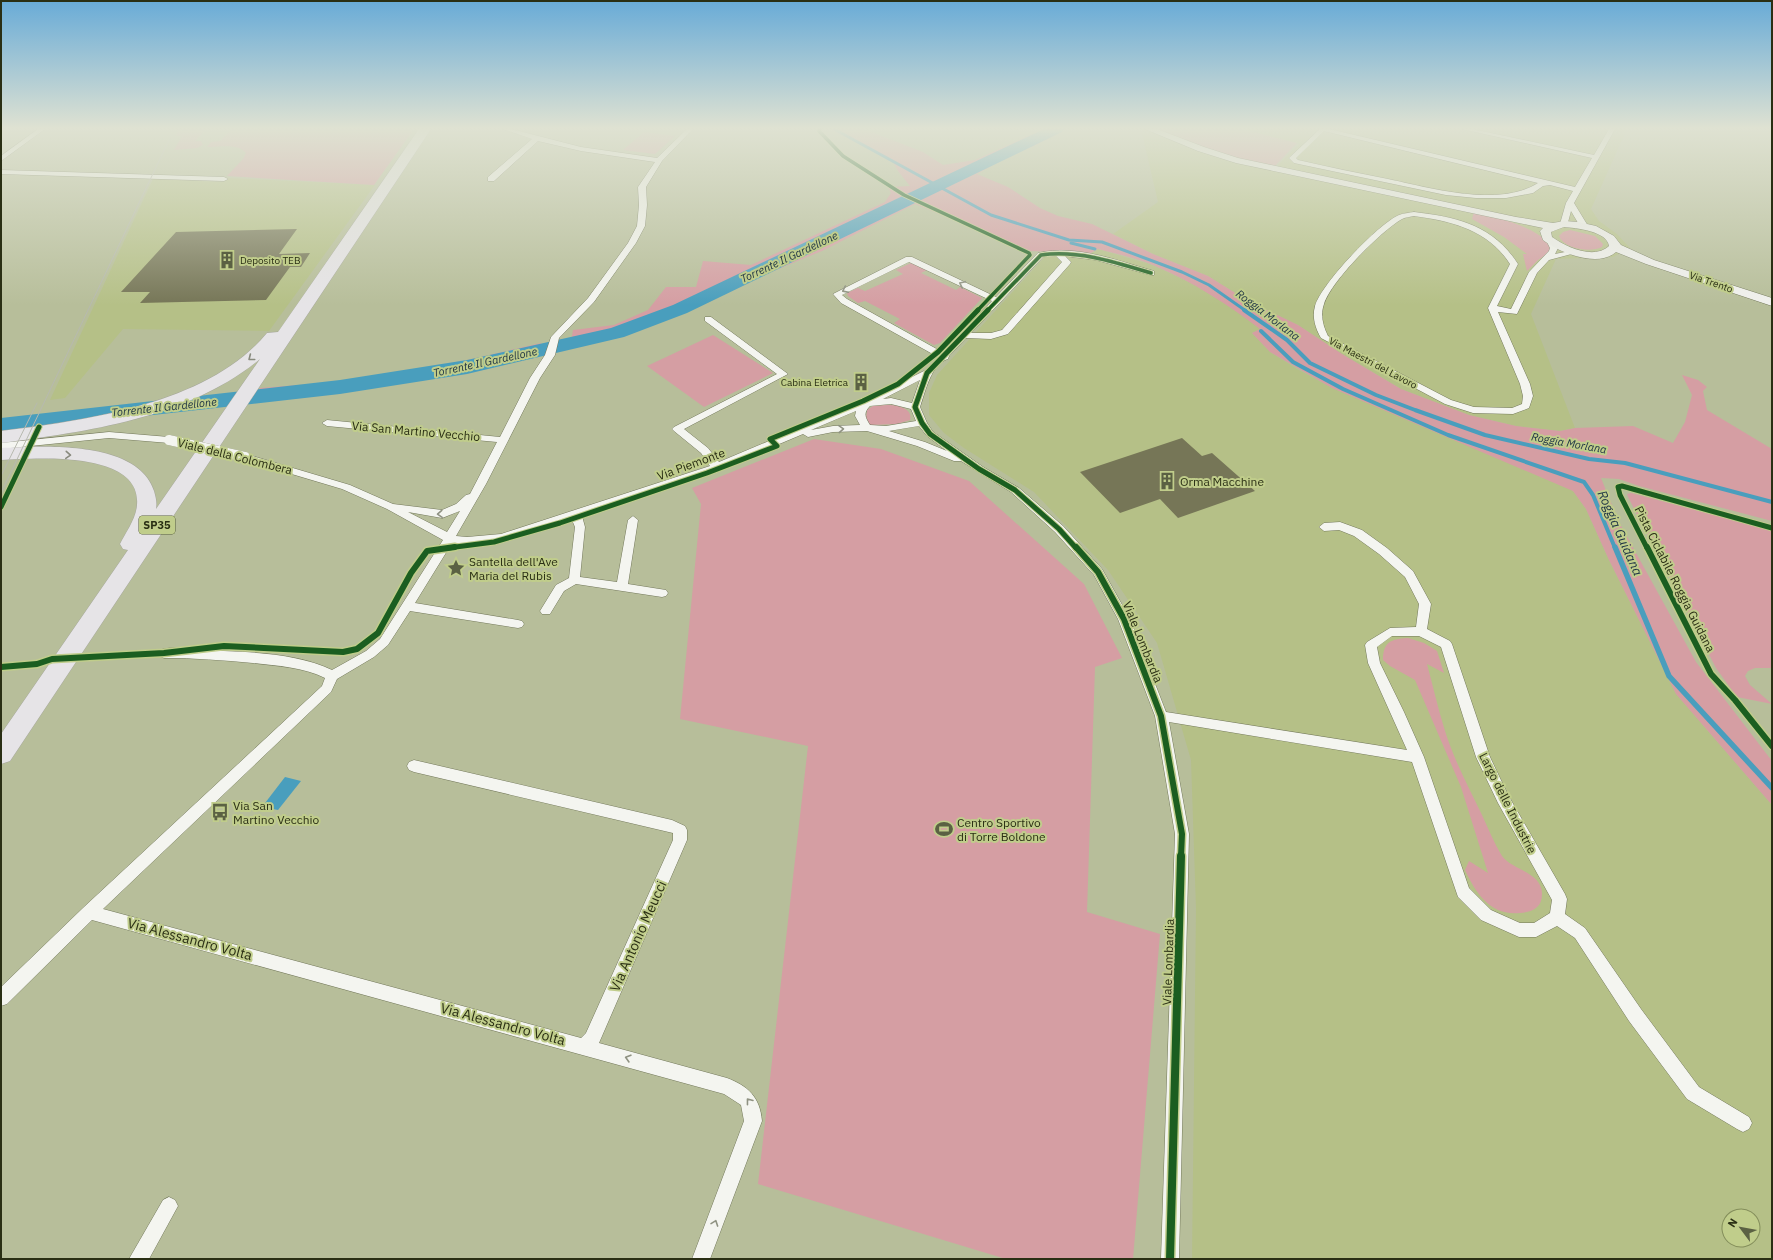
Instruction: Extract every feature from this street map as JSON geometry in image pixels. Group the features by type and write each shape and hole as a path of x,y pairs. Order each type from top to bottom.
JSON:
{"highway":[{"name":"SP35","path":"1,754 384,188"},
{"path":"1,437 85,425 136,414 186,395 235,369 270,340 371,207"},
{"path":"1,454 52,453 107,460 125,467 138,478 144,488 147,502 142,521 128,546 86,608 75,645"}],"street":[{"path":"1,998 89,912 327,689 332,676 370,654 384,642 450,539 481,484 535,378 550,355 555,337 591,300 632,243 641,226 643,205 642,188"},
{"path":"1366,188 1516,220 1558,225 1584,226 1604,234 1611,238 1615,243 1613,251 1602,254"},
{"path":"1417,188 1446,194 1506,196 1530,191 1535,188"},
{"path":"1492,308 1514,312 1526,284 1554,248 1548,238 1548,228 1558,225 1578,190 1569,188"},
{"path":"1570,203 1584,226"},
{"name":"Via Maestri del Lavoro","path":"1414,214 1438,217 1461,223 1483,232 1501,245 1509,254 1514,264 1492,308 1528,396 1526,406 1513,411 1473,410 1448,402 1325,338 1318,327 1320,301 1330,287 1371,239 1402,216 1414,214"},
{"name":"Via Trento","path":"1516,220 1575,252 1602,254 1650,262"},
{"name":"Via Trento","path":"1615,247 1650,262 1772,302"},
{"path":"1546,258 1575,252"},
{"path":"914,407 928,373 945,357 1037,258 1046,254 1090,257 1115,262 1151,273"},
{"path":"965,335 991,336 1005,332 1067,262 1059,255"},
{"path":"945,357 844,301 837,294 909,259 998,301"},
{"name":"Via Piemonte","path":"708,319 783,374 677,429 702,447 713,460 716,467"},
{"name":"Via Piemonte","path":"450,539 467,541 501,538 663,486 716,467 789,437 867,403 928,373"},
{"name":"Via Piemonte","path":"867,403 891,401 914,407"},
{"path":"866,428 860,416 867,403"},
{"name":"Viale Lombardia","path":"914,407 922,424 930,434 979,469 1016,490 1059,529 1098,572 1124,619 1161,716 1170,755 1182,834 1170,1259"},
{"name":"Via San Martino Vecchio","path":"327,423 504,440"},
{"name":"Via Piemonte","path":"789,437 834,430 866,428 886,429 922,424"},
{"name":"Via Piemonte","path":"866,428 921,444 979,469"},
{"name":"Viale della Colombera","path":"1,446 109,436 169,440 245,457 346,488 391,507 450,539"},
{"name":"Viale della Colombera","path":"391,507 414,508 432,515 446,514 464,503 481,484"},
{"path":"574,580 580,527 576,514"},
{"path":"622,587 633,520"},
{"path":"1324,526 1340,526 1358,533 1409,574 1425,604 1421,631"},
{"path":"546,611 560,588 574,580 662,594"},
{"path":"407,606 518,624"},
{"name":"Largo delle Industrie","path":"1421,631 1446,644 1483,757 1503,799 1560,899 1557,918 1536,930 1519,930 1486,915 1462,892 1417,757 1398,712 1374,663 1371,645 1390,632 1421,631"},
{"path":"164,653 201,653 300,664 318,668 332,676"},
{"path":"1161,716 1417,757"},
{"name":"Via Antonio Meucci","path":"414,766 672,826 680,830 680,840 592,1039 585,1046"},
{"name":"Via Alessandro Volta","path":"89,912 585,1046 727,1086 744,1095 753,1106 753,1121 701,1259"},
{"path":"1557,918 1580,933 1635,1015 1693,1093 1743,1123"},
{"path":"138,1259 169,1206"}],"shaded area":[{"name":"Deposito TEB","path":"149,188 373,188 269,331 123,329 65,398 50,400"},
{"path":"888,188 1009,188 1040,208 1058,216 1092,224 1153,254 1208,276 1248,301 1298,325 1342,354 1401,389 1469,415 1516,426 1560,431 1575,428 1633,426 1673,443 1685,422 1692,395 1682,375 1698,380 1707,387 1703,391 1707,410 1772,449 1772,521 1639,486 1619,479 1601,478 1619,522 1696,662 1772,761 1772,805 1676,694 1609,560 1586,509 1573,491 1332,388 1270,352 1252,333 1260,329 1235,311 1196,286 1148,263 1098,249 1091,253 1029,251 915,204 822,251 633,329 570,347 573,330 614,325 648,310 666,287 696,287 703,261 751,265 885,202 891,193"},
{"path":"1155,188 1601,188 1591,209 1599,221 1617,234 1630,248 1613,257 1556,259 1531,314 1575,428 1560,431 1516,426 1469,415 1401,389 1342,354 1298,325 1248,301 1208,276 1153,254 1113,234 1158,202"},
{"path":"1474,212 1506,220 1535,232 1552,245 1552,251 1538,260 1527,271 1523,254 1527,254 1504,237 1472,219"},
{"path":"1570,230 1595,236 1603,244 1602,247 1584,250 1566,244 1559,236 1563,232"},
{"path":"1098,249 1153,265 1195,285 1223,301 1261,329 1252,333 1270,352 1297,369 1332,388 1562,485 1573,491 1586,509 1609,560 1676,694 1772,805 1772,1259 1192,1259 1196,908 1191,760 1157,643 1108,570 1034,492 964,448 944,433 929,415 929,393 937,375 1050,251 1091,253"},
{"path":"911,263 927,270 921,273 956,290 960,287 982,298 940,343 934,345 894,323 900,319 865,301 858,303 848,296 847,293 858,288 865,291 903,274 896,270"},
{"path":"713,335 773,373 704,407 647,366"},
{"path":"541,343 537,357 461,374 252,401 260,388 352,381 463,361"},
{"path":"888,405 907,410 910,420 897,424 870,425 866,418 867,410 873,406"},
{"path":"25,418 21,427 1,429 1,421"},
{"name":"Centro Sportivo di Torre Boldone","path":"814,439 881,449 969,481 1084,584 1122,658 1095,667 1087,912 1160,934 1133,1259 1006,1259 758,1184 808,746 680,719 701,504 692,488"},
{"path":"1631,493 1772,530 1772,668 1755,668 1748,671 1745,676 1750,685 1772,704 1737,697 1716,668 1628,497 1627,494"},
{"path":"1408,638 1424,643 1437,651 1444,673 1427,664 1440,714 1453,753 1502,856 1512,865 1532,876 1541,887 1542,899 1538,906 1532,910 1520,913 1501,911 1486,902 1469,879 1465,870 1469,861 1488,873 1461,787 1415,680 1390,666 1383,660 1383,654 1390,642 1397,639"}],"water":[{"path":"285,777 301,781 278,810 262,807"}],"building":[{"name":"Deposito TEB","path":"297,229 279,254 310,253 301,267 290,267 266,300 140,303 150,292 121,292 176,232"},
{"name":"Orma Macchine","path":"1182,438 1202,456 1212,453 1255,491 1178,518 1160,499 1120,513 1080,472"}],"waterway":[{"name":"Torrente Il Gardellone","path":"1,425 340,387 467,367 617,333 680,309 935,188"},
{"name":"Roggia Guidana","path":"941,188 991,215 1069,240 1102,242 1182,272 1209,285 1246,311"},
{"name":"Roggia Guidana","path":"1071,243 1095,249"},
{"name":"Roggia Morlana","path":"1244,310 1287,340 1310,363 1376,395 1415,410 1485,435 1589,459 1625,463 1772,502"},
{"name":"Roggia Guidana","path":"1261,331 1293,362 1343,389 1448,435 1584,482 1593,495 1615,548"},
{"name":"Roggia Guidana","path":"1615,547 1669,676 1772,788"}],"tram line":[{"path":"1,493 146,188"},
{"path":"1,476 37,403"}],"cycle path":[{"path":"1,667 37,664 52,659 164,653 224,646 343,652 357,649 378,633 411,573 427,551 494,542 560,523 707,473 777,446 770,439 863,401 898,384 938,352 1030,255 1029,253 904,195 893,188"},
{"path":"1151,273 1082,255 1053,253 1041,255 927,373 915,407 922,423 930,434 979,469 1015,490 1059,529 1098,572 1124,619 1161,716 1182,834 1170,1259"},
{"path":"1,507 39,427"},
{"name":"Pista Ciclabile Roggia Guidana","path":"1772,528 1622,486 1618,487 1620,495 1711,674 1735,700 1772,746"}],"place":[{"name":"Deposito TEB","path":"227,260"},
{"name":"Cabina Eletrica","path":"861,382"},
{"name":"Orma Macchine","path":"1167,481"},
{"name":"Santella dell'Ave Maria del Rubis","path":"456,568"},
{"name":"Via San Martino Vecchio","path":"220,812"},
{"name":"Centro Sportivo di Torre Boldone","path":"944,829"}]}
